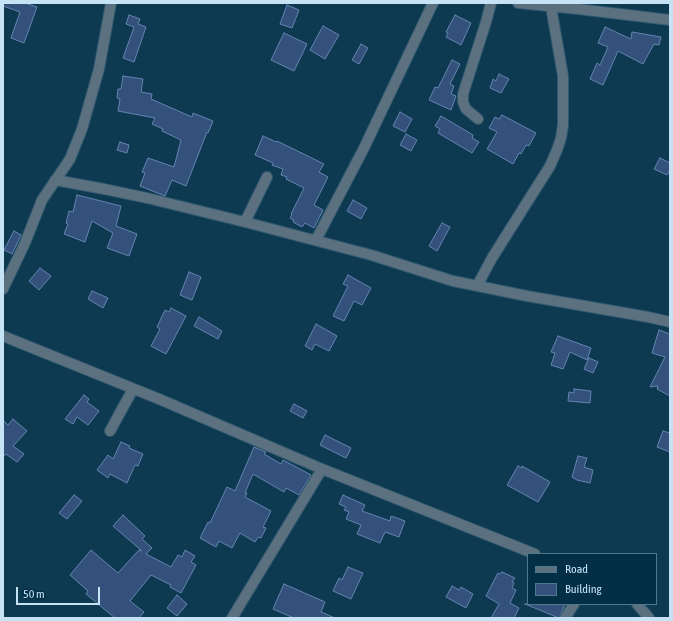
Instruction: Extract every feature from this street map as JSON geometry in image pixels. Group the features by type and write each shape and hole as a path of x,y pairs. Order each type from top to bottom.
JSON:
{"street":[{"path":"3,289 25,243 42,200 70,159 82,129 99,69 111,3"},
{"path":"316,240 364,148 433,3"},
{"path":"478,119 466,109 463,102 463,94 491,3"},
{"path":"518,3 551,7 580,6 670,20"},
{"path":"477,286 492,258 550,166 561,138 563,125 563,76 551,7"},
{"path":"245,222 267,177"},
{"path":"55,180 104,189 316,240 453,281 670,322"},
{"path":"3,336 322,469 532,553"},
{"path":"110,431 133,389"},
{"path":"232,618 322,469"},
{"path":"565,618 573,605"},
{"path":"638,605 649,618"}],"building":[{"path":"3,3 25,3 37,7 24,43 11,38 20,12 3,6"},
{"path":"287,5 299,10 292,28 280,24"},
{"path":"129,15 140,19 138,24 146,27 134,62 123,58 134,27 126,24"},
{"path":"455,15 471,23 461,45 446,37 448,33 446,32"},
{"path":"323,26 339,35 325,59 310,50"},
{"path":"605,27 631,39 632,32 661,37 659,45 654,44 643,64 618,51 603,85 590,79 597,63 600,65 608,47 598,43"},
{"path":"284,33 307,44 294,71 271,60"},
{"path":"361,44 368,48 359,64 352,60"},
{"path":"452,60 460,64 450,84 454,86 451,94 456,96 451,110 429,100 435,87 438,88"},
{"path":"499,74 509,79 501,93 490,88 493,79 496,81"},
{"path":"123,76 143,79 141,92 152,94 151,99 192,117 193,113 213,121 208,133 207,132 186,186 172,180 165,196 140,186 145,173 142,172 148,158 174,167 181,140 162,131 163,129 152,124 155,118 118,111 120,99 117,98 118,89 121,89"},
{"path":"400,112 412,119 405,132 393,126"},
{"path":"502,115 536,133 529,146 526,145 521,154 519,153 513,164 487,149 497,132 489,128 495,117 499,119"},
{"path":"441,116 473,135 472,138 479,142 472,153 438,133 440,129 435,126"},
{"path":"406,134 417,140 411,151 400,145"},
{"path":"263,136 276,142 277,141 324,164 319,172 328,177 314,205 323,210 314,228 305,223 302,227 293,222 294,220 290,218 304,188 286,179 287,177 281,175 283,169 272,165 273,163 255,155"},
{"path":"120,142 129,145 127,153 117,150"},
{"path":"660,158 670,163 670,170 667,175 654,169"},
{"path":"77,195 121,206 116,226 137,234 129,256 107,248 113,233 92,221 85,242 64,234 68,224 66,223 69,211 73,212"},
{"path":"353,200 367,208 361,219 347,211"},
{"path":"442,223 450,227 437,251 429,246"},
{"path":"14,231 21,235 12,254 4,250"},
{"path":"40,268 51,276 39,290 29,281"},
{"path":"189,272 201,277 192,300 180,295"},
{"path":"348,275 371,288 362,305 354,301 344,321 333,316 348,286 343,284"},
{"path":"92,291 108,298 103,308 88,299"},
{"path":"171,308 186,316 166,354 151,346 160,329 157,327 165,310 169,312"},
{"path":"199,317 222,331 218,339 194,326"},
{"path":"316,324 337,336 329,351 315,344 312,350 305,346"},
{"path":"659,330 670,334 670,396 657,389 658,386 650,387 665,357 652,353"},
{"path":"558,336 591,348 587,360 570,352 563,369 551,365 555,353 551,352"},
{"path":"589,358 598,362 593,373 584,369"},
{"path":"574,389 591,391 590,403 568,401 569,392 574,393"},
{"path":"84,395 89,399 87,402 99,411 88,425 77,417 73,424 65,419"},
{"path":"294,404 307,411 303,418 290,411"},
{"path":"13,419 27,431 13,446 24,454 17,462 6,454 3,457 3,420 8,425"},
{"path":"663,431 670,433 670,452 657,447"},
{"path":"325,435 351,448 346,458 320,445"},
{"path":"121,442 130,446 129,448 143,454 138,466 135,465 127,483 110,474 108,478 97,470 108,455 113,459"},
{"path":"254,447 266,452 264,454 281,464 283,460 311,475 299,495 286,488 284,492 253,474 245,493 247,493 245,497 271,511 263,527 266,528 261,538 258,537 255,542 240,533 232,548 219,541 216,547 200,538 208,522 210,523 227,487 235,491"},
{"path":"578,456 587,458 584,467 593,470 590,483 577,480 572,477"},
{"path":"518,466 522,468 522,466 550,482 538,502 507,485"},
{"path":"74,495 82,501 67,519 59,513"},
{"path":"343,495 365,505 362,511 390,521 391,516 405,521 399,537 385,532 380,543 357,534 361,525 346,519 349,512 344,510 346,507 339,504"},
{"path":"123,515 145,536 142,539 152,548 146,554 171,567 178,555 182,557 185,550 195,556 191,562 196,565 181,593 170,587 171,585 151,575 130,601 144,612 139,618 115,618 86,594 88,591 70,575 91,550 118,573 139,550 142,551 113,526"},
{"path":"348,567 363,573 351,599 333,591 339,578 342,580"},
{"path":"502,572 515,578 512,582 514,583 512,588 516,590 510,603 519,608 514,618 491,618 499,604 486,596 498,573 500,574"},
{"path":"284,584 325,602 321,612 335,618 294,618 273,609"},
{"path":"452,586 459,590 461,587 473,594 466,608 446,597"},
{"path":"177,595 187,604 177,616 167,608"},
{"path":"527,605 565,605 559,618"}]}
